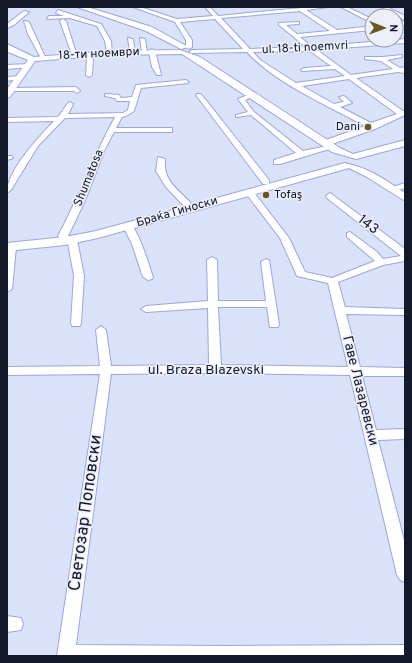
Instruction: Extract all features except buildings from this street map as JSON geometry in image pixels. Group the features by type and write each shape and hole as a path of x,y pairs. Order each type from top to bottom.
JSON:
{"street":[{"path":"80,7 148,29 185,50 405,198"},
{"path":"135,7 177,21 300,8 326,7"},
{"path":"207,7 258,61 295,85 372,126"},
{"path":"343,7 364,17"},
{"path":"382,7 405,18"},
{"path":"300,8 336,32"},
{"path":"7,26 12,24 26,12"},
{"path":"58,12 99,25 108,41 110,53"},
{"path":"49,18 74,17"},
{"path":"63,21 75,55"},
{"path":"177,21 189,40 185,50"},
{"path":"26,22 44,58"},
{"path":"297,23 281,24 311,49 404,113"},
{"path":"295,36 364,29"},
{"path":"130,39 133,52"},
{"path":"142,39 155,67 160,74"},
{"name":"ul. 18-ti noemvri","path":"165,51 311,49 405,41"},
{"path":"7,47 31,62"},
{"name":"18-ти ноември","path":"31,62 44,58 75,55 90,56 110,53 165,51"},
{"path":"89,75 90,56"},
{"path":"367,58 382,59 400,56"},
{"path":"382,59 403,71"},
{"path":"7,67 31,62"},
{"path":"9,93 31,62"},
{"path":"304,70 337,67"},
{"path":"295,85 403,71"},
{"path":"7,79 20,78"},
{"path":"7,120 124,115 131,111 138,86 186,82"},
{"path":"9,93 76,89 78,91"},
{"path":"107,95 117,96 119,100 135,99"},
{"path":"200,95 226,132 266,182"},
{"path":"252,95 241,99 252,113 302,154"},
{"path":"332,106 350,103 342,97"},
{"path":"7,190 35,145 61,118 70,104"},
{"path":"238,116 252,113"},
{"path":"345,157 372,126 404,113"},
{"name":"Shumatosa","path":"67,239 100,149 119,116"},
{"path":"99,134 110,132 169,130"},
{"name":"Браќа Гиноски","path":"67,239 266,182 345,157 405,143"},
{"name":"Браќа Гиноски","path":"8,245 67,239 128,226 249,192 345,157 405,148"},
{"path":"277,162 302,154 345,157"},
{"path":"161,159 160,171 169,185 187,204"},
{"path":"391,189 405,185"},
{"path":"249,192 284,238 301,274 334,280 381,262 405,258"},
{"name":"143","path":"330,196 405,254"},
{"path":"128,226 137,244 148,277"},
{"path":"350,235 374,254 381,262"},
{"path":"67,239 79,276 76,323"},
{"path":"7,289 8,245"},
{"path":"212,260 214,369"},
{"path":"266,262 274,324"},
{"name":"Гаве Лазаревски","path":"334,280 405,575"},
{"path":"146,309 213,304 271,304"},
{"path":"341,310 405,312"},
{"name":"Светозар Поповски","path":"66,655 106,370 101,330"},
{"name":"ul. Braza Blazevski","path":"7,371 214,369 405,372"},
{"path":"371,435 405,434"},
{"path":"66,655 228,656 405,653"}],"place":[{"name":"Dani","path":"368,127"},
{"name":"Tofaş","path":"266,195"}]}
